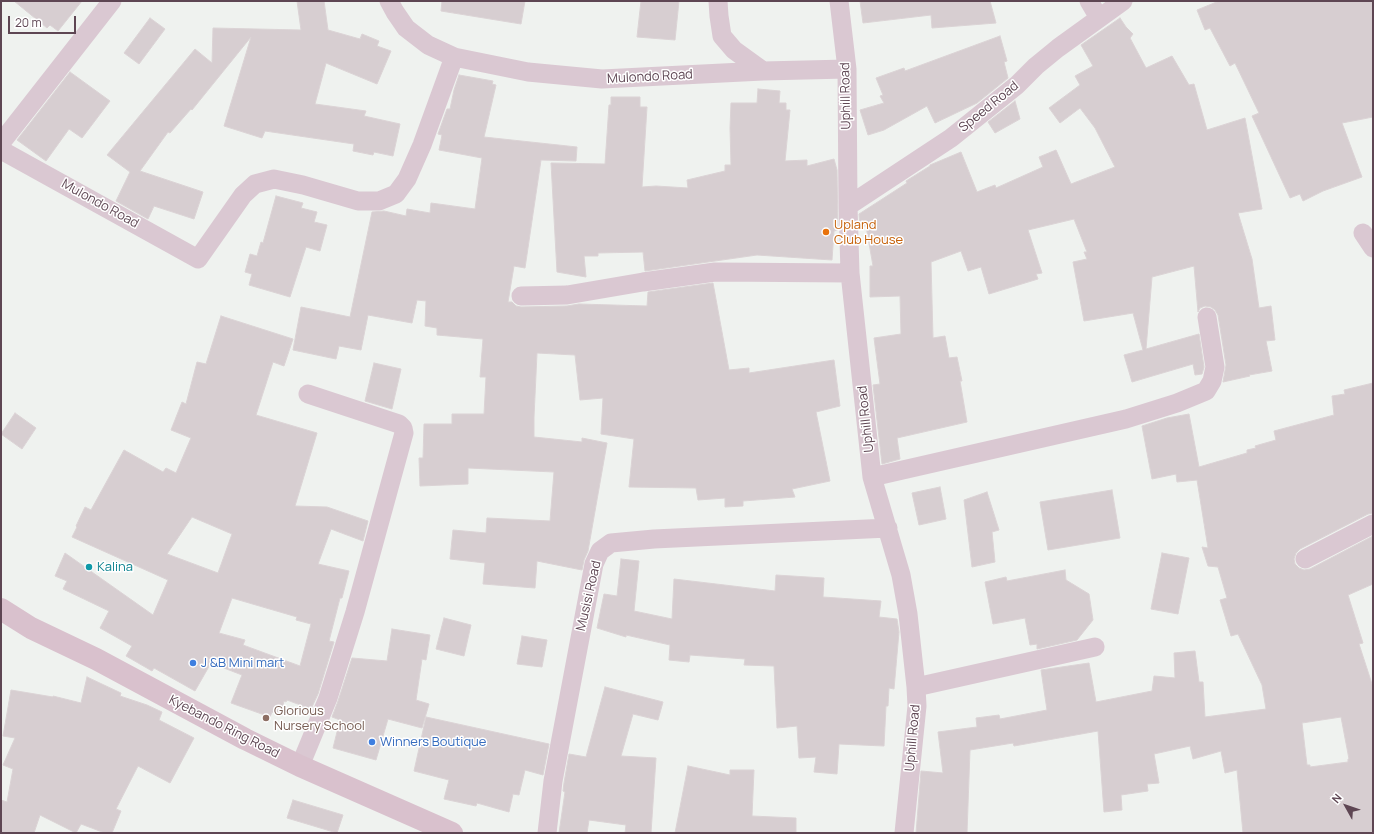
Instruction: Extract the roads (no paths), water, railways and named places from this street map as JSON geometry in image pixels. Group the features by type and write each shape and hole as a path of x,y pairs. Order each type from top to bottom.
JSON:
{"street":[{"path":"1,143 112,1"},
{"name":"Mulondo Road","path":"389,1 394,12 406,28 428,45 454,58 528,72 602,79 763,71 847,69"},
{"path":"718,1 722,36 734,50 763,71"},
{"name":"Uphill Road","path":"839,1 847,69 850,273 872,477 901,574 908,614 916,687 917,706 904,833"},
{"path":"1089,1 1098,18"},
{"name":"Speed Road","path":"848,206 951,138 1017,85 1036,66 1098,18 1123,1"},
{"name":"Mulondo Road","path":"1,150 198,259 243,195 255,184 274,179 303,185 358,200 379,202 396,194 407,179 422,145 454,58"},
{"path":"521,296 567,295 715,272 850,273"},
{"path":"872,477 1126,419 1176,403 1206,391 1212,381 1215,367 1207,317"},
{"path":"300,766 328,698 348,633 404,433 403,428 399,424 308,394"},
{"path":"1305,559 1373,524"},
{"name":"Musisi Road","path":"547,833 553,781 594,564 600,551 611,543 654,539 888,528"},
{"name":"Kyebando Ring Road","path":"1,609 31,628 96,659 300,766 452,833"},
{"path":"916,687 1095,647"}],"place":[{"name":"Upland Club House","path":"826,232"},
{"name":"Kalina","path":"89,567"},
{"name":"J &B Mini mart","path":"193,663"},
{"name":"Glorious Nursery School","path":"266,718"},
{"name":"Winners Boutique","path":"372,742"}]}
